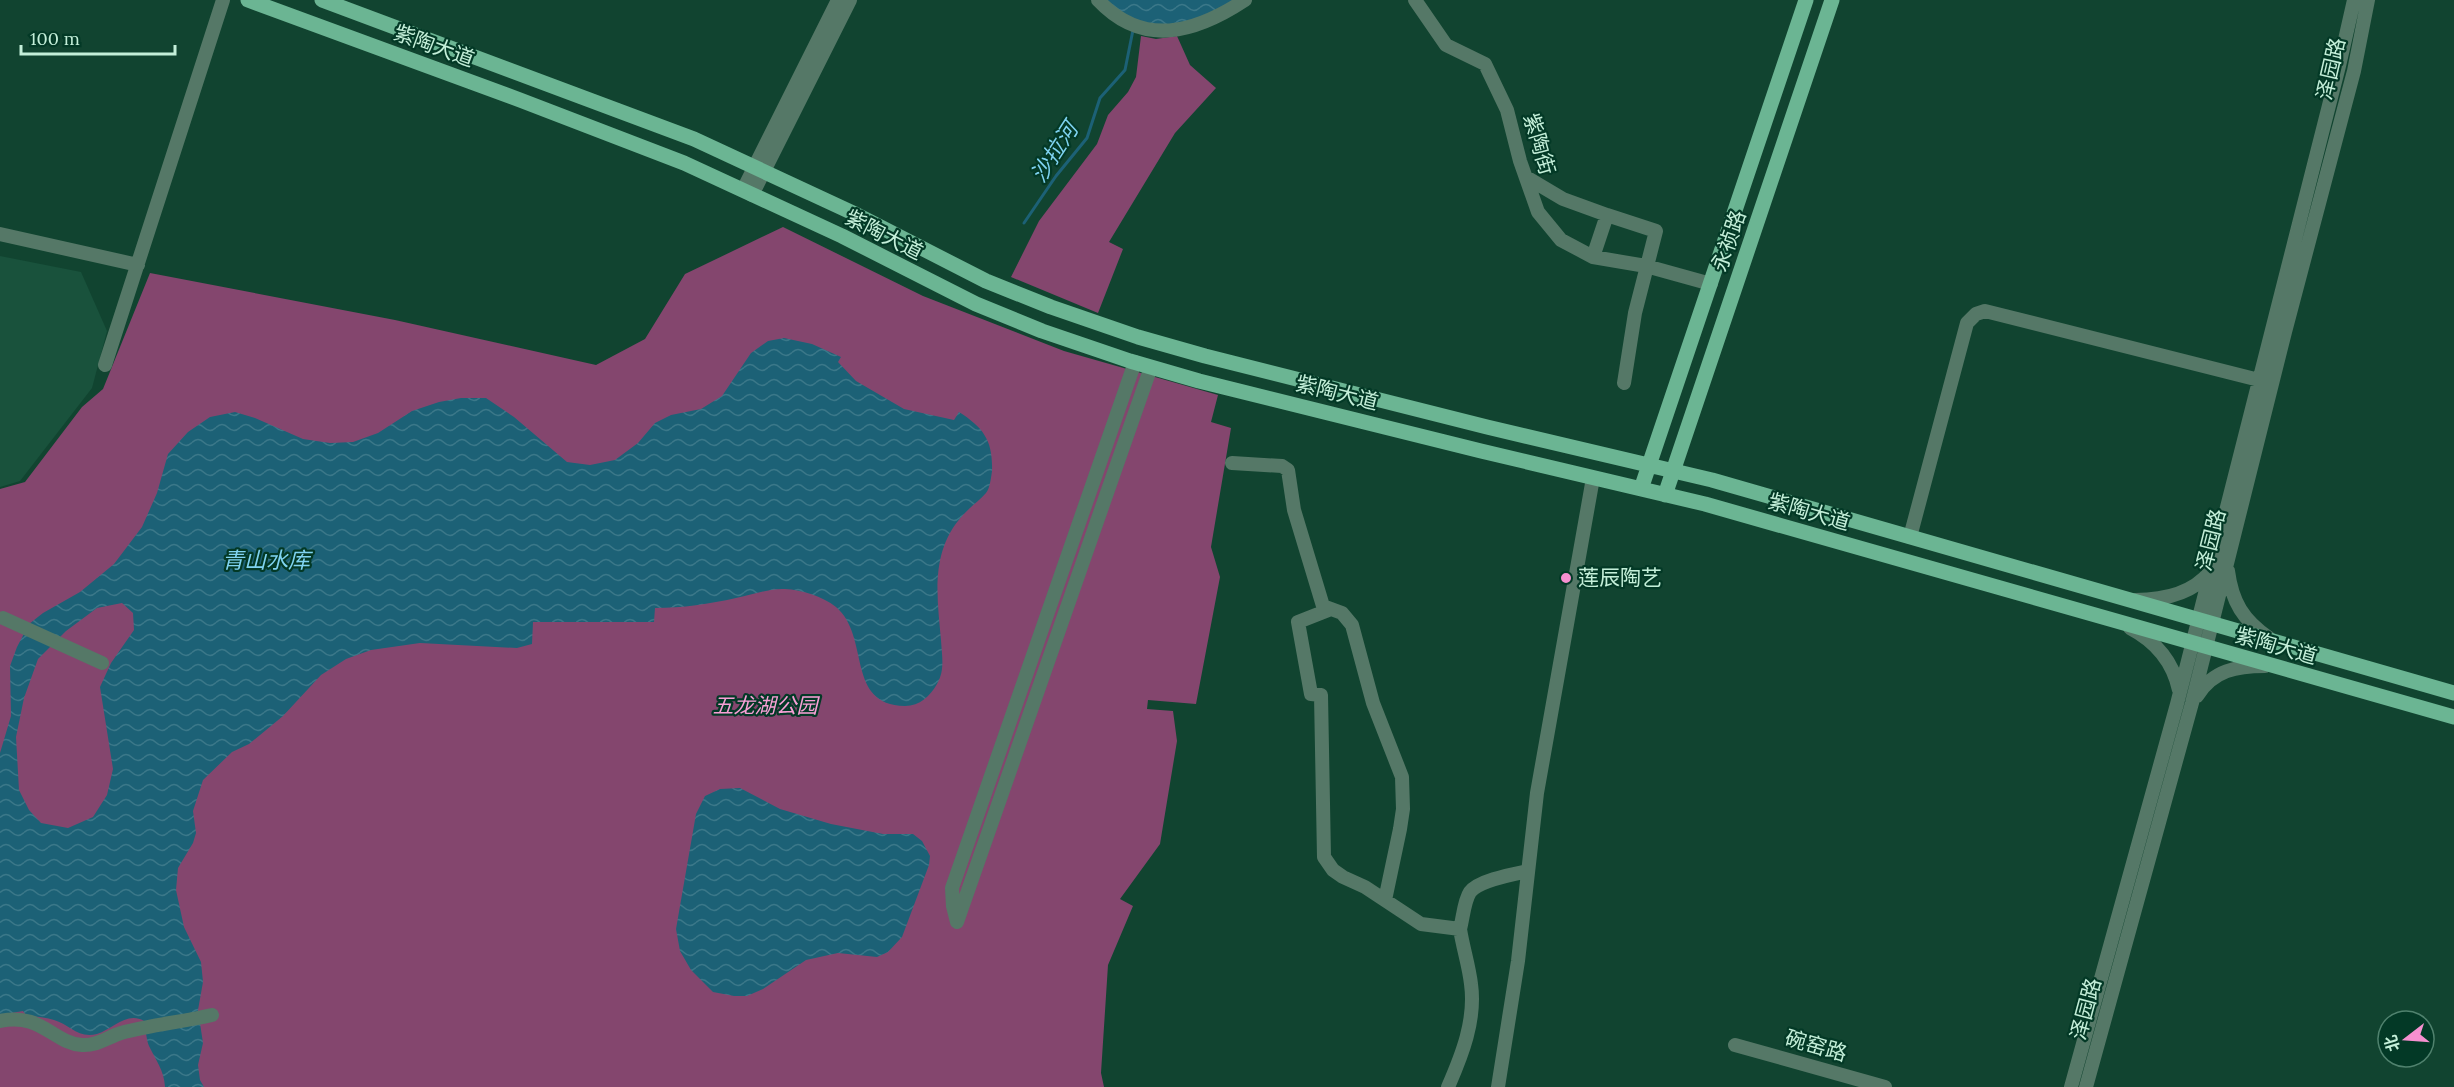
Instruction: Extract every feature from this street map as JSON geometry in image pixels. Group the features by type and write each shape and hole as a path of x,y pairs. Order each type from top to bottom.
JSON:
{"main road":[{"name":"紫陶大道","path":"248,0 588,125 684,163 842,236 976,304 1042,331 1135,362 1774,524 2454,717"},
{"name":"紫陶大道","path":"322,0 607,105 694,140 853,213 986,281 1094,322 1205,356 1673,471 2454,693"},
{"name":"永祯路","path":"1641,489 1806,0"},
{"name":"永祯路","path":"1665,495 1832,0"}],"street":[{"path":"105,364 223,0"},
{"path":"759,170 838,0"},
{"path":"748,192 850,0"},
{"path":"1098,0 1116,17 1138,28 1157,31 1186,28 1209,20 1245,0"},
{"name":"紫陶街","path":"1415,0 1446,45 1485,64 1507,110 1538,212 1561,240 1593,257 1646,266 1711,284"},
{"name":"泽园路","path":"2205,622 2211,570 2354,0"},
{"name":"泽园路","path":"2086,1087 2192,703 2199,646 2205,622 2227,565 2354,71 2368,0"},
{"path":"1526,177 1563,199 1656,231 1635,313 1624,383"},
{"path":"1593,257 1607,215"},
{"path":"0,234 137,269"},
{"path":"0,244 137,269"},
{"path":"1910,537 1967,323 1980,312 1985,311 2259,380"},
{"path":"1135,362 953,885 953,906 957,922 1151,367"},
{"path":"1232,463 1282,466 1288,470 1294,510 1323,606 1342,613 1352,625 1373,703 1402,777 1403,809 1385,900"},
{"path":"1498,1087 1518,961 1537,793 1593,478"},
{"path":"2227,565 2232,594 2238,609 2249,623 2276,643"},
{"path":"2128,600 2156,599 2178,594 2194,587 2211,570"},
{"path":"1331,609 1298,622 1311,694 1321,695 1324,857 1333,870 1343,877 1365,887 1425,925 1460,929"},
{"path":"3,618 102,663"},
{"path":"2120,623 2142,634 2157,647 2172,667 2180,693"},
{"name":"泽园路","path":"2071,1087 2180,693 2199,646"},
{"path":"2192,703 2207,682 2220,673 2245,666 2268,666"},
{"path":"1448,1087 1459,1062 1473,1014 1471,983 1460,929 1468,896 1473,889 1499,878 1528,871"},
{"path":"0,1020 22,1020 41,1025 79,1045 92,1045 122,1033 212,1015"},
{"name":"碗窑路","path":"1735,1045 1885,1087"}],"shaded area":[{"path":"0,256 81,272 107,331 92,388 20,481 0,487"}],"green space":[{"path":"1141,36 1156,39 1177,36 1190,65 1216,88 1175,133 1109,242 1123,249 1098,313 1011,277 1039,221 1097,144 1108,115 1128,92 1136,77"},
{"name":"五龙湖公园","path":"783,227 923,296 1064,351 1218,395 1211,422 1231,428 1211,547 1220,577 1196,704 1148,700 1147,709 1173,711 1177,741 1160,844 1120,899 1133,906 1108,965 1101,1073 1104,1087 0,1087 0,489 25,482 82,407 103,389 150,273 395,320 596,365 645,339 685,274"}],"water":[{"path":"1100,0 1234,0 1191,23 1144,30"},
{"name":"青山水库","path":"784,338 812,344 841,357 838,362 856,381 904,409 954,420 959,412 981,430 989,443 992,471 986,493 952,529 940,559 938,607 942,668 940,679 928,696 910,706 886,703 874,694 866,682 847,620 836,607 812,594 785,589 706,604 655,608 654,622 533,622 532,644 517,648 420,643 371,650 346,659 321,675 283,716 249,744 232,752 203,780 193,811 196,833 193,843 178,868 176,890 184,927 201,962 203,982 198,1010 203,1043 198,1065 200,1080 204,1087 165,1087 161,1071 148,1043 144,1021 138,1018 126,1019 103,1032 90,1035 79,1033 54,1020 26,1015 23,1011 0,1015 0,753 11,716 10,666 29,624 43,613 80,592 114,564 142,527 157,493 168,454 188,432 210,417 235,412 255,418 303,439 330,443 353,442 378,433 412,411 439,402 461,398 486,398 514,417 567,462 590,465 615,460 638,443 655,423 671,415 701,409 722,396 751,353 768,341","holes":["122,603 133,613 134,630 111,663 100,687 113,769 107,795 93,817 68,828 41,823 29,810 19,790 16,737 24,698 38,659 66,631 97,608"]},
{"path":"740,788 780,809 831,824 883,834 913,834 922,841 930,856 929,865 902,937 888,952 877,957 838,953 806,960 763,989 747,996 713,992 691,970 680,951 676,929 696,814 705,796 720,789"}],"waterway":[{"name":"沙拉河","path":"1024,223 1056,176 1087,138 1100,98 1125,70 1133,30"}],"place":[{"name":"莲辰陶艺","path":"1566,578"}]}
